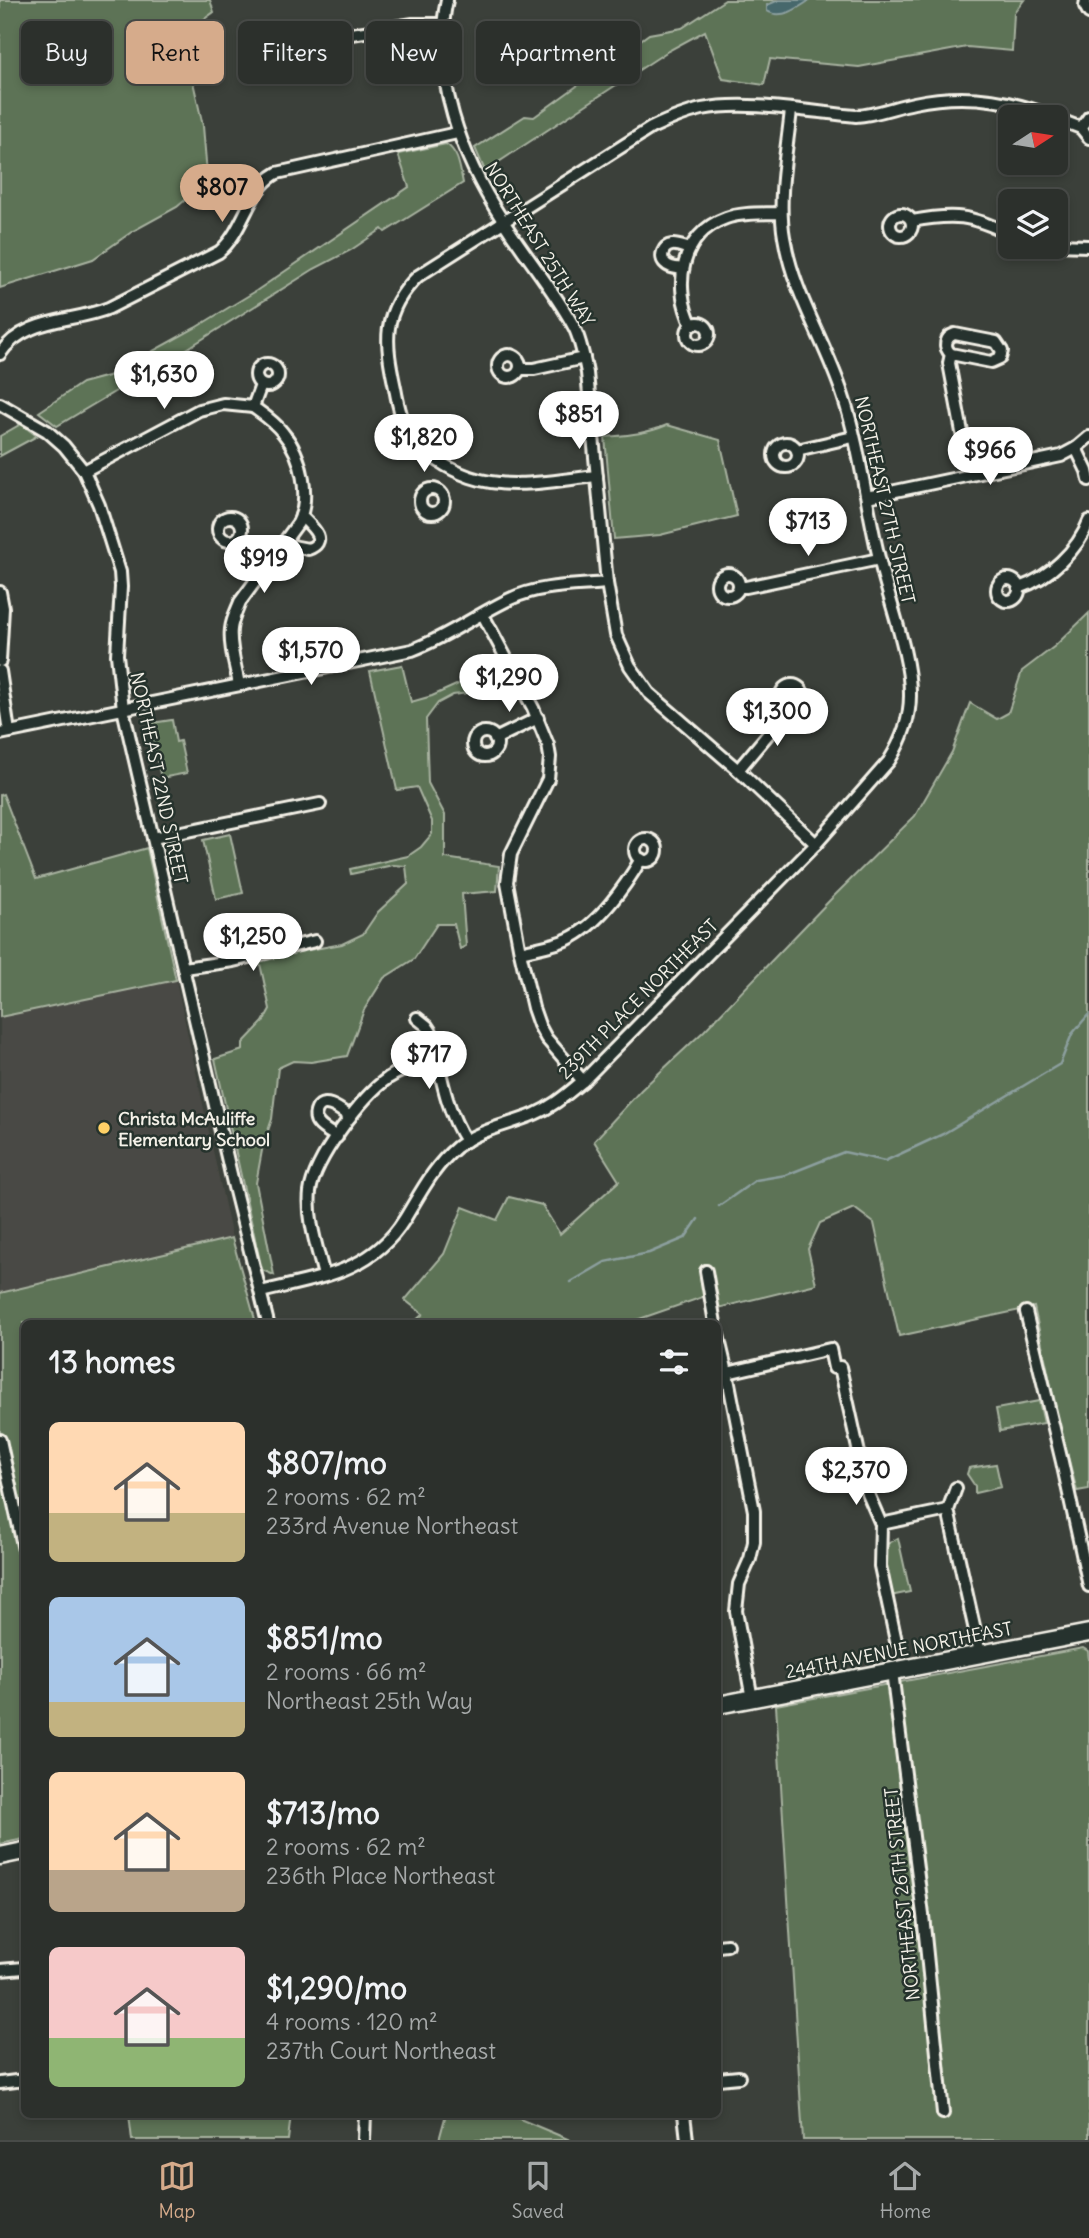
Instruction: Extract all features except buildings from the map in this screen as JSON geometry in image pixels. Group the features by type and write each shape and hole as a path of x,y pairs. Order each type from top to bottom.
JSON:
{"street":[{"name":"NORTHEAST 25TH WAY","path":"444,21 447,0"},
{"path":"1086,0 1085,6 1089,13"},
{"name":"NORTHEAST 25TH WAY","path":"448,84 457,133 473,170 503,222 574,327 584,358 607,583 616,635 630,666 649,693 738,770 816,844"},
{"path":"597,476 506,484 472,478 449,468 412,436 402,419 387,352 387,332 392,312 408,286 418,276 651,128 681,115 702,109 739,106 856,116 870,115 913,103 959,98 1014,105"},
{"name":"NORTHEAST 27TH STREET","path":"791,110 781,213 788,259 844,396 879,559 908,669 910,698"},
{"path":"1081,128 1089,117"},
{"path":"1068,123 1081,128 1089,138"},
{"path":"0,354 14,337 28,329 39,324 109,309 219,252 227,245 257,192 277,173 457,133"},
{"path":"692,325 683,304 681,290 683,269 690,249 706,229 727,218 781,213"},
{"path":"912,221 961,216 998,228"},
{"path":"683,269 668,265 662,254 672,245 690,249"},
{"path":"1068,245 1089,246"},
{"path":"955,334 996,342 1002,351 998,360 991,362 951,354 946,343 949,337 955,334"},
{"path":"951,354 949,363 970,475"},
{"path":"520,369 534,369 584,358"},
{"path":"253,407 261,386"},
{"name":"NORTHEAST 22ND STREET","path":"0,404 47,431 64,446 84,471 99,505 120,572 117,655 123,709 267,1320"},
{"path":"84,471 199,410 223,404 246,404 253,407 274,423 292,444 302,480 302,515 240,601 231,628 239,685"},
{"path":"867,497 1061,456 1089,437"},
{"path":"797,450 853,438"},
{"path":"1076,448 1089,480"},
{"path":"438,490 449,468"},
{"path":"282,544 308,549 316,544 318,534 302,515"},
{"path":"1019,588 1038,579 1055,566 1080,540 1089,521"},
{"path":"240,536 269,561"},
{"path":"739,587 879,559"},
{"path":"0,671 5,733 412,650 445,637 510,599 530,592 607,583"},
{"path":"0,592 3,608 0,661"},
{"path":"483,615 538,718 548,745 548,779 511,854 508,866 509,899 539,1025 546,1038 583,1081"},
{"name":"239TH PLACE NORTHEAST","path":"261,1292 355,1265 380,1249 402,1223 430,1175 466,1141 537,1114 583,1081 816,844 889,761 905,731 910,698"},
{"path":"738,770 789,707"},
{"path":"495,739 538,718"},
{"path":"153,838 320,804"},
{"path":"520,952 559,942 582,930 619,894 641,859"},
{"path":"184,968 233,961 315,941"},
{"path":"417,1018 431,1032 452,1116 466,1141"},
{"path":"324,1276 312,1221 310,1191 313,1180 350,1116 374,1089 405,1069 438,1059"},
{"path":"337,1137 317,1122 315,1115 318,1108 324,1104 332,1104 350,1116"},
{"path":"706,1271 714,1320"},
{"path":"1026,1312 1089,1586"},
{"path":"721,1348 754,1511 754,1542 739,1584 736,1611 752,1699"},
{"path":"727,1373 830,1349 834,1368 840,1367 868,1494 881,1524 880,1566 896,1641"},
{"path":"0,1440 21,1536"},
{"path":"956,1488 948,1510 980,1653"},
{"path":"881,1524 948,1510"},
{"name":"244TH AVENUE NORTHEAST","path":"721,1704 1089,1633"},
{"name":"NORTHEAST 26TH STREET","path":"892,1672 918,1867 943,2113"},
{"path":"0,1856 21,1852"},
{"path":"0,1970 21,1968"},
{"path":"721,2079 739,2077"},
{"path":"0,2083 21,2080"},
{"path":"364,2140 365,2118"},
{"path":"684,2118 687,2140"}],"shaded area":[{"name":"Christa McAuliffe Elementary School","path":"176,980 232,1238 0,1293 0,1018"}],"green space":[{"path":"0,0 210,0 214,12 202,21 126,21 126,84 193,84 203,126 207,174 204,184 177,207 133,231 93,259 0,288"},
{"path":"725,0 1024,0 1014,13 1012,51 967,47 859,67 770,59 764,85 723,79 705,31 640,69 640,40 649,34 682,28"},
{"path":"580,84 618,84 485,171 475,148 525,116 534,117"},
{"path":"446,144 456,156 463,183 385,232 382,229 351,250 314,269 57,426 39,412 82,383 108,376 256,291 409,187 398,154"},
{"path":"21,424 37,436 0,456 0,436"},
{"path":"667,425 720,440 737,516 660,535 614,539 605,437 629,435"},
{"path":"1089,613 1089,1489 1077,1491 1058,1419 1034,1307 899,1336 874,1223 854,1208 820,1223 808,1249 816,1284 718,1308 714,1293 637,1320 416,1320 423,1314 405,1300 444,1254 463,1207 497,1220 509,1197 542,1205 560,1234 619,1181 594,1141 641,1090 704,1031 915,816 952,752 970,703 997,719 1008,713 1022,671 1055,646"},
{"path":"402,665 411,702 432,696 496,667 501,676 468,693 453,695 438,703 426,719 428,783 445,815 445,858 499,866 497,891 462,894 466,946 460,949 454,924 437,924 414,959 384,978 364,1010 347,1056 311,1062 293,1061 278,1068 272,1119 263,1145 256,1183 274,1275 262,1270 215,1059 243,1050 243,1043 263,1022 270,1009 259,959 342,944 363,934 378,912 408,884 406,866 393,865 351,874 350,869 408,856 421,847 432,834 432,821 417,787 397,790 370,671"},
{"path":"172,720 176,742 180,741 187,773 161,778 150,726 152,723"},
{"path":"3,794 36,879 147,848 176,980 0,1017 0,795"},
{"path":"230,834 243,893 216,899 203,840"},
{"path":"232,1238 255,1320 21,1320 21,1840 0,1844 0,1293"},
{"path":"1039,1401 1044,1423 1000,1431 996,1409"},
{"path":"996,1464 1001,1487 975,1493 975,1486 967,1474 969,1468"},
{"path":"898,1538 910,1592 890,1596 884,1558 886,1545"},
{"path":"1083,1648 1088,1651 1089,1660 1089,2140 803,2140 776,1705"},
{"path":"129,2118 291,2118 288,2140 132,2140"},
{"path":"445,2118 518,2118 570,2140 439,2140"}],"water":[{"path":"779,0 810,0 783,14 767,11 767,5"}],"waterway":[{"path":"719,1206 756,1180 786,1175 844,1152 885,1161 943,1134 1060,1064 1072,1034 1089,1014"},
{"path":"571,1282 605,1262 649,1253 685,1238 698,1219"}],"place":[{"name":"Christa McAuliffe Elementary School","path":"104,1128"}]}
